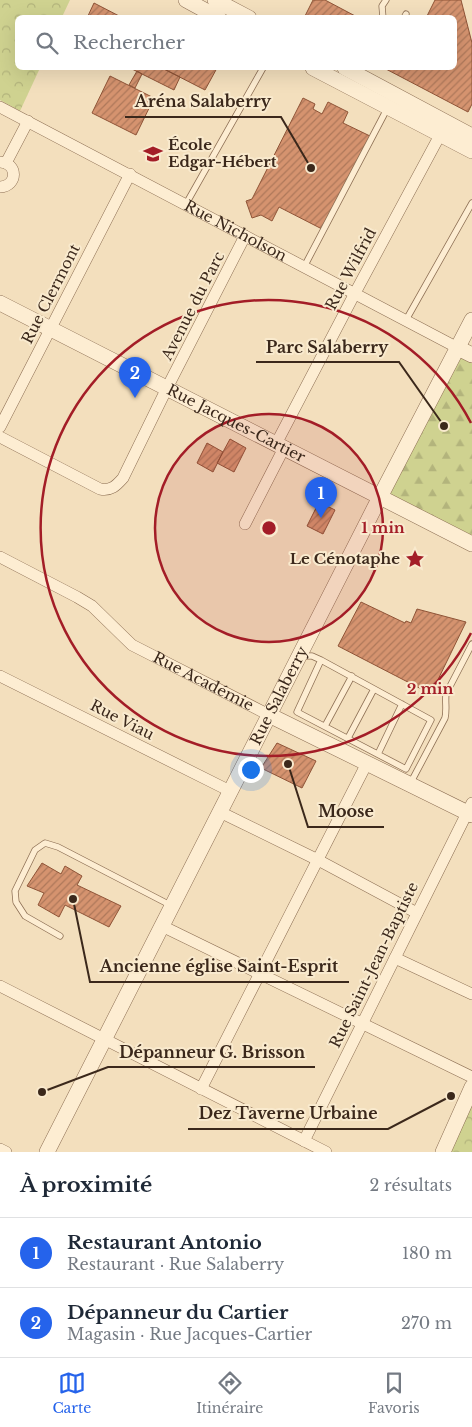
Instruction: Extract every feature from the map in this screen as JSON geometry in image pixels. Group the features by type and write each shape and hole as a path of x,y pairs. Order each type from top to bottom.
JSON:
{"street":[{"path":"186,0 214,15"},
{"path":"218,1 243,15"},
{"path":"318,70 392,101 464,137 472,151"},
{"path":"347,70 440,135 464,137"},
{"name":"Rue Nicholson","path":"0,106 472,355"},
{"path":"0,187 7,185 13,180 14,172 12,168 3,163 28,121"},
{"name":"Rue Wilfrid","path":"245,524 280,446 354,293 440,135"},
{"name":"Rue Clermont","path":"0,426 130,174"},
{"name":"Avenue du Parc","path":"0,436 100,489 107,490 116,486 123,478 167,388 246,236"},
{"name":"Rue Jacques-Cartier","path":"0,303 472,544"},
{"name":"Rue Salaberry","path":"47,1152 298,657 472,320"},
{"name":"Rue Académie","path":"0,557 92,606 132,645 269,715 372,758 410,784 470,810"},
{"name":"Rue Viau","path":"0,676 230,791"},
{"path":"201,1089 372,758"},
{"name":"Rue Saint-Jean-Baptiste","path":"304,1141 470,810"},
{"path":"220,812 318,860 417,913"},
{"path":"162,926 472,1078"},
{"path":"395,958 472,994"},
{"path":"0,986 326,1152"},
{"path":"443,1152 472,1087"},
{"path":"0,1149 6,1152"}],"lane":[{"path":"383,15 382,6 386,0"},
{"path":"186,204 262,70"},
{"path":"304,267 392,101"},
{"path":"406,320 472,204"},
{"path":"307,640 312,652 321,660"},
{"path":"410,784 445,718 447,710 446,694 472,644"},
{"path":"298,657 312,656 321,660 431,720 406,768 372,758 348,738 297,712 321,660"},
{"path":"325,726 352,676"},
{"path":"348,738 374,689"},
{"path":"372,758 402,704"},
{"path":"60,936 25,916 16,902 15,891 35,850 45,844 58,846 172,906"}],"green space":[{"path":"0,0 70,0 63,15 15,15 15,70 39,70 20,111 0,100"},
{"path":"4,57 15,64 15,70 18,70 16,74 0,66"},
{"path":"458,348 472,355 472,544 380,497"},
{"path":"472,1087 472,1152 443,1152"}],"building":[{"path":"313,0 325,0 353,15 306,15"},
{"path":"435,0 461,0 472,43 472,104 468,112 388,70 457,70 457,15 428,15"},
{"path":"94,3 117,15 88,15"},
{"path":"134,70 166,70 180,77 174,90"},
{"path":"166,70 216,70 205,90"},
{"path":"137,71 142,74 135,88 129,85"},
{"path":"110,76 154,98 136,135 92,113"},
{"path":"303,98 315,104 313,109 322,114 328,102 348,112 343,123 370,136 322,229 279,207 272,221 261,215 252,218 246,201 252,199"},
{"path":"230,439 246,448 234,472 217,463"},
{"path":"207,443 223,452 213,472 197,463"},
{"path":"319,502 335,510 323,534 307,526"},
{"path":"361,602 405,623 406,621 411,623 417,609 466,622 431,694 338,646"},
{"path":"277,743 316,761 302,788 261,768"},
{"path":"42,863 61,874 65,866 82,876 77,885 121,906 109,927 65,905 59,917 38,905 44,893 27,886"}],"place":[{"name":"École Edgar-Hébert","path":"153,154"},
{"name":"Aréna Salaberry","path":"311,168"},
{"name":"Dépanneur du Cartier","path":"135,398"},
{"name":"Parc Salaberry","path":"444,426"},
{"name":"Restaurant Antonio","path":"321,518"},
{"name":"Le Cénotaphe","path":"415,559"},
{"name":"Moose","path":"288,764"},
{"name":"Ancienne église Saint-Esprit","path":"73,899"},
{"name":"Dépanneur G. Brisson","path":"42,1092"},
{"name":"Dez Taverne Urbaine","path":"451,1096"}]}
